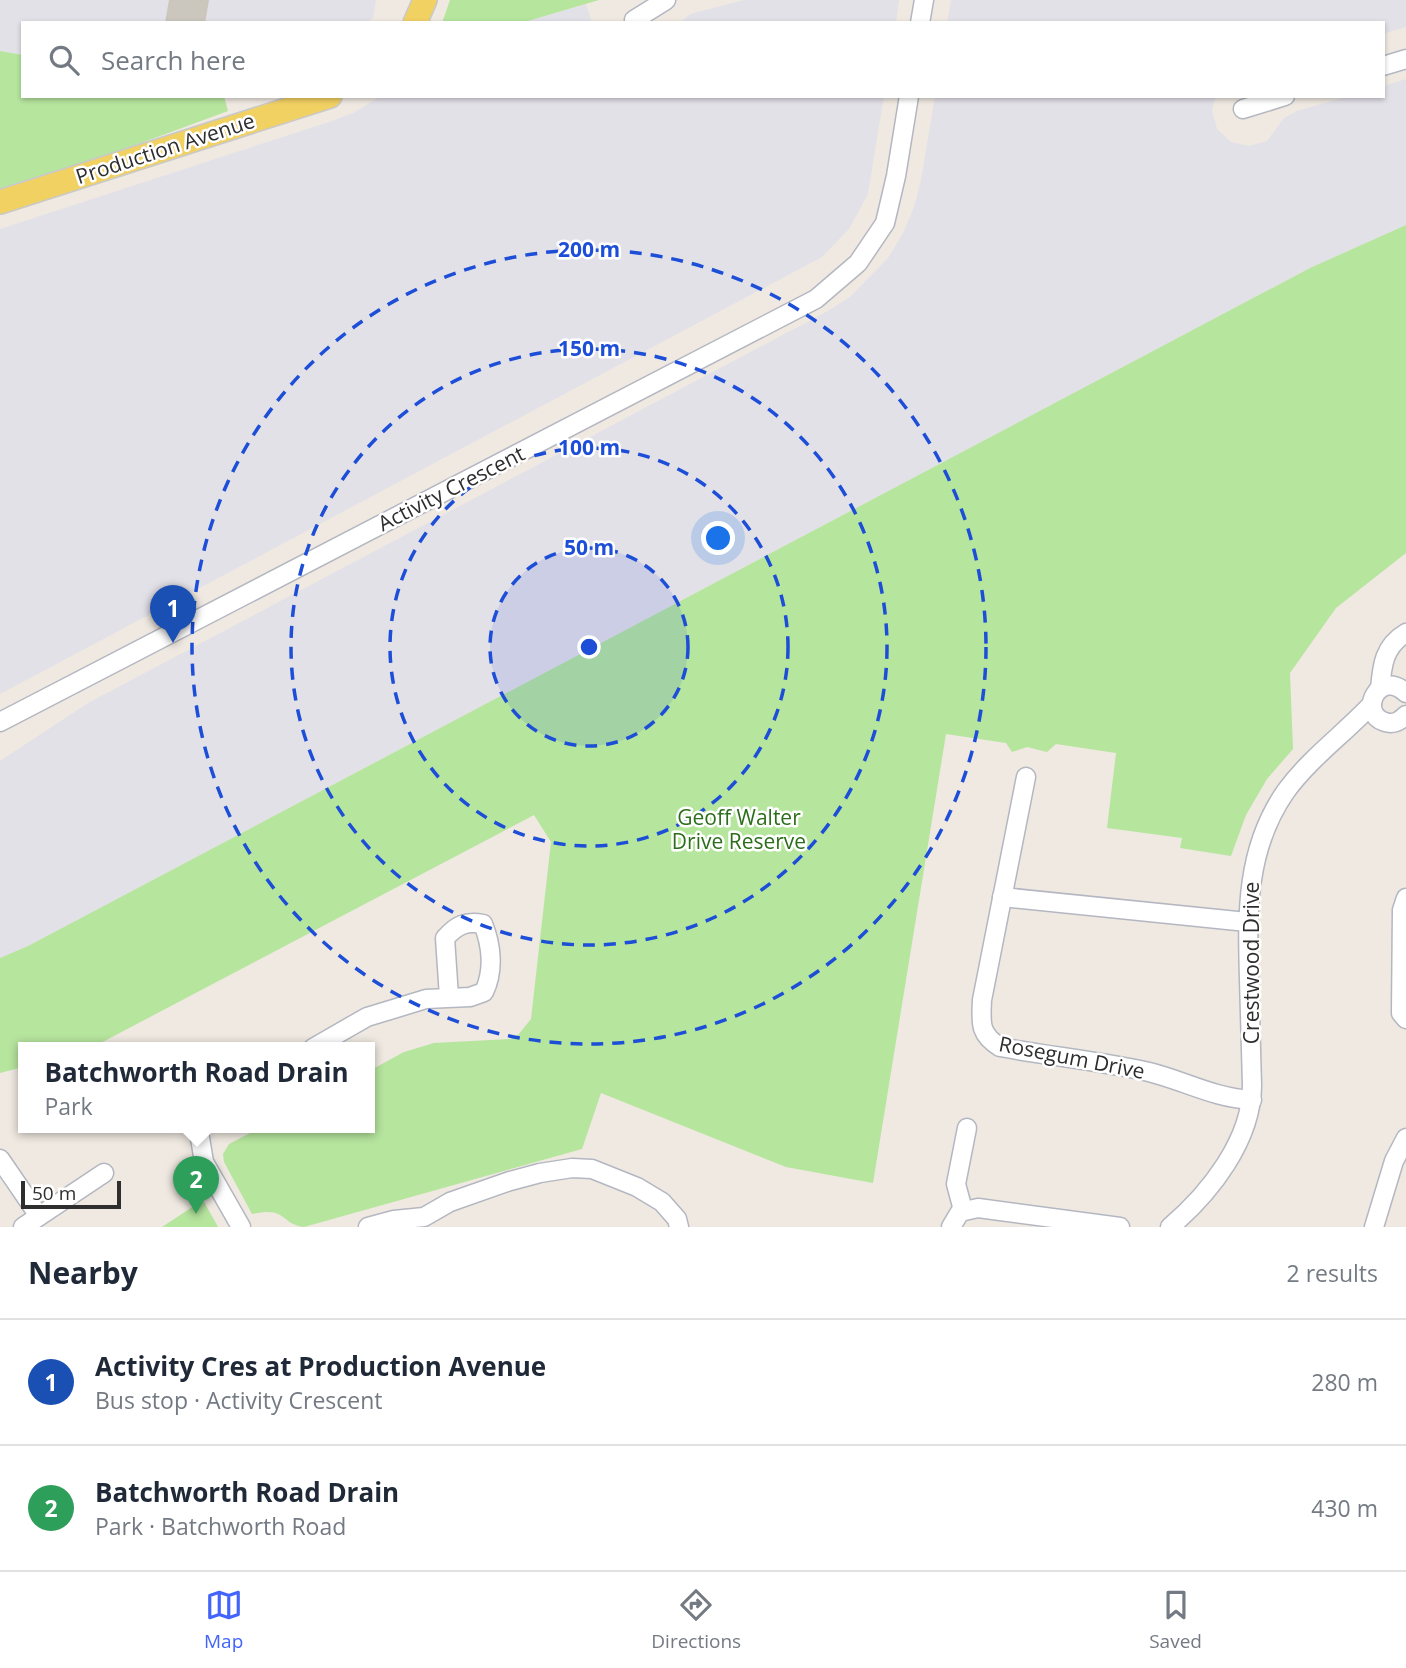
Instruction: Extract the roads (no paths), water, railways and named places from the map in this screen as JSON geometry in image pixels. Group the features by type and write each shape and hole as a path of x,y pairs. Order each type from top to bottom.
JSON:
{"main road":[{"path":"416,21 425,0"},
{"name":"Production Avenue","path":"0,202 324,98"}],"street":[{"path":"634,20 666,0"},
{"path":"920,21 924,0"},
{"path":"1385,65 1406,59"},
{"name":"Activity Crescent","path":"0,722 816,299 858,263 884,223 896,176 909,98"},
{"path":"1243,109 1279,98"},
{"path":"1386,722 1376,715 1394,693 1382,661 1395,640 1406,633"},
{"name":"Activity Crescent","path":"0,734 66,687"},
{"name":"Crestwood Drive","path":"1186,1227 1198,1201 1233,1150 1247,1124 1252,1100 1247,922 1252,871 1269,818 1287,790 1310,763 1394,693"},
{"name":"Crestwood Drive","path":"1338,739 1386,722 1395,722 1406,715"},
{"path":"1026,777 1002,897 1247,922"},
{"name":"Rosegum Drive","path":"1002,897 982,1000 981,1023 988,1040 1000,1047 1144,1071 1225,1098 1252,1100"},
{"path":"1406,898 1402,910 1401,1013 1406,1019"},
{"path":"323,1042 367,1017 426,999 449,997"},
{"path":"963,1210 956,1184 967,1128"},
{"path":"199,1133 204,1161 241,1227"},
{"path":"1374,1227 1394,1161 1406,1138"},
{"path":"0,1159 39,1216"},
{"path":"368,1227 394,1220 425,1222 450,1202 510,1181 540,1172 582,1168 592,1169 638,1187 662,1202 677,1219 679,1227"},
{"path":"23,1227 104,1173"},
{"name":"Crestwood Drive","path":"1170,1227 1198,1201"},
{"path":"951,1227 960,1212 978,1208 1116,1226"}],"place":[{"name":"Activity Cres at Production Avenue","path":"173,643"},
{"name":"Batchworth Road Drain","path":"196,1214"}],"park label":[{"name":"Geoff Walter Drive Reserve","path":"739,829"}]}
